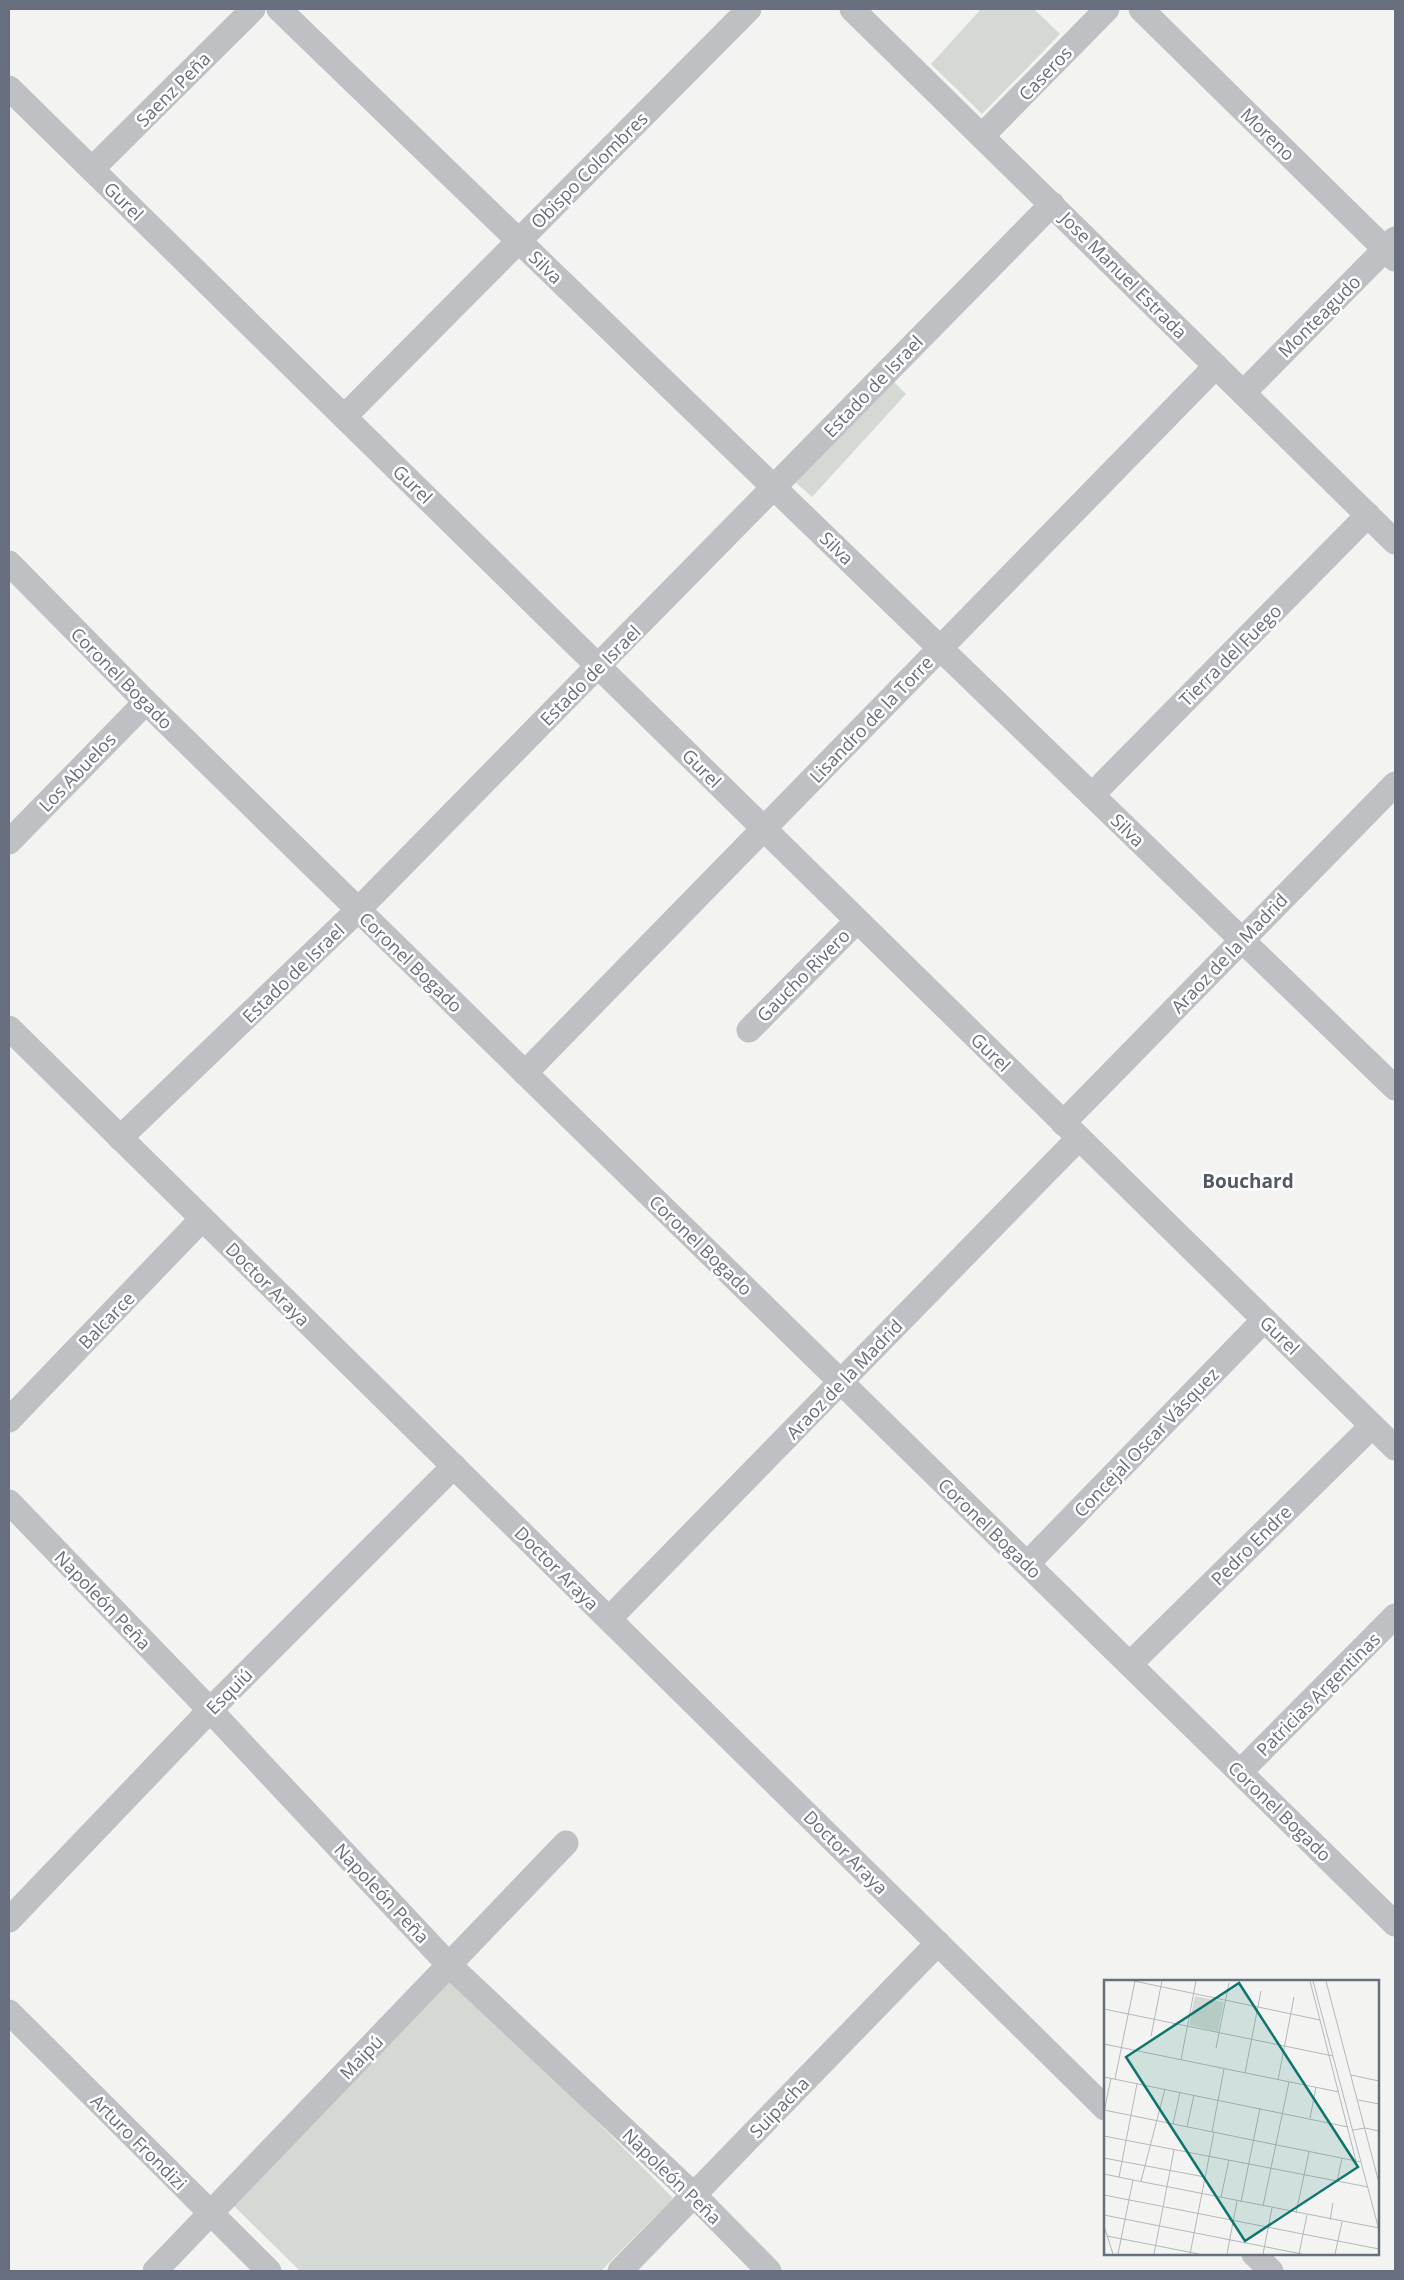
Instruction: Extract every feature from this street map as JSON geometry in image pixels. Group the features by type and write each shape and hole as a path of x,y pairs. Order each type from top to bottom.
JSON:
{"street":[{"name":"Saenz Peña","path":"92,170 253,9"},
{"name":"Silva","path":"278,9 1395,1088"},
{"name":"Obispo Colombres","path":"344,417 749,9"},
{"name":"Jose Manuel Estrada","path":"852,9 1395,542"},
{"name":"Caseros","path":"982,136 1107,9"},
{"name":"Moreno","path":"1141,9 1392,249"},
{"name":"Gurel","path":"9,88 1395,1448"},
{"name":"Estado de Israel","path":"120,1138 358,910 1052,204"},
{"name":"Monteagudo","path":"1243,393 1392,249"},
{"name":"Lisandro de la Torre","path":"525,1073 1216,366"},
{"name":"Tierra del Fuego","path":"1092,795 1368,515"},
{"name":"Coronel Bogado","path":"9,563 146,702 1395,1924"},
{"name":"Los Abuelos","path":"9,842 146,702"},
{"name":"Araoz de la Madrid","path":"609,1619 841,1382 1242,940 1395,784"},
{"name":"Gaucho Rivero","path":"749,1030 857,921"},
{"name":"Doctor Araya","path":"9,1028 1104,2107"},
{"name":"Balcarce","path":"9,1420 202,1219"},
{"name":"Concejal Oscar Vásquez","path":"1027,1564 1264,1320"},
{"name":"Pedro Endre","path":"1130,1664 1372,1426"},
{"name":"Esquiú","path":"9,1920 210,1710 454,1466"},
{"name":"Napoleón Peña","path":"9,1502 210,1710 450,1965 694,2196 769,2271"},
{"name":"Patricias Argentinas","path":"1240,1772 1395,1616"},
{"name":"Maipú","path":"155,2271 566,1843"},
{"name":"Suipacha","path":"620,2271 938,1943"},
{"name":"Arturo Frondizi","path":"9,2012 269,2271"},
{"path":"1255,2255 1271,2271"}],"shaded area":[{"path":"981,9 1034,9 1060,34 982,114 931,64"},
{"path":"890,378 906,394 812,497 793,480"},
{"path":"453,1976 673,2198 601,2271 300,2271 232,2204"}],"district":[{"name":"Bouchard","path":"1248,1181"}]}
